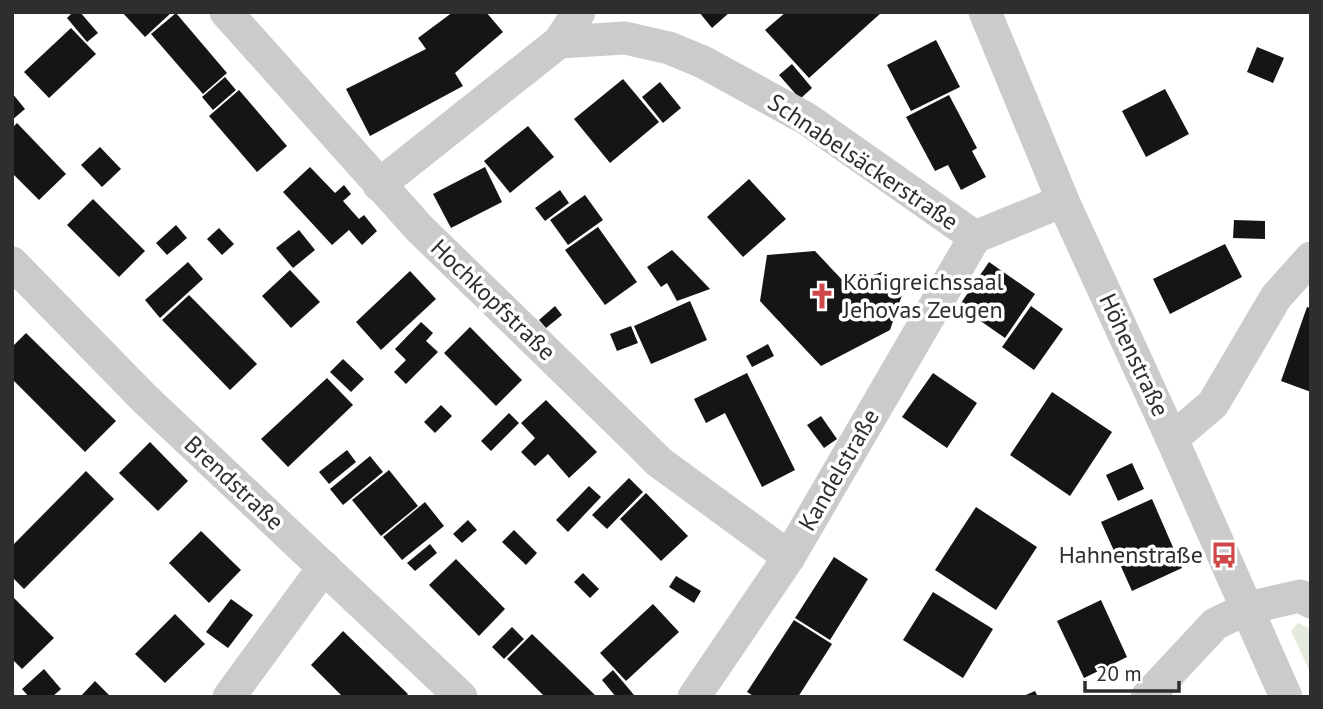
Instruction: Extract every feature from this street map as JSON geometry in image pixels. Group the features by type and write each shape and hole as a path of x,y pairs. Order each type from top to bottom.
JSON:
{"street":[{"name":"Hochkopfstraße","path":"226,12 419,228 660,462 789,557"},
{"path":"379,186 559,42 579,12"},
{"name":"Höhenstraße","path":"985,12 1063,201 1286,697"},
{"name":"Schnabelsäckerstraße","path":"559,42 625,38 669,48 703,62 807,119 975,237 1063,201"},
{"name":"Kandelstraße","path":"694,697 789,557 975,237"},
{"path":"1172,439 1213,404 1276,297 1311,258"},
{"name":"Brendstraße","path":"12,263 145,399 461,697"},
{"path":"229,697 324,567"},
{"path":"1147,697 1215,624 1248,608 1300,596 1311,602"}],"shaded area":[{"path":"1298,623 1311,629 1311,674 1291,631"}],"building":[{"path":"73,12 80,12 98,33 87,42 67,18"},
{"path":"122,12 172,12 145,37"},
{"path":"453,12 486,12 503,32 455,73 463,86 370,136 346,89 426,49 418,38"},
{"path":"699,12 730,12 712,28"},
{"path":"786,12 882,12 809,78 765,30"},
{"path":"176,13 227,73 203,94 151,34"},
{"path":"71,28 96,54 49,98 24,72"},
{"path":"936,40 960,87 911,111 887,65"},
{"path":"1257,47 1284,58 1273,83 1247,72"},
{"path":"792,64 812,88 800,99 779,75"},
{"path":"225,77 236,90 213,110 202,97"},
{"path":"623,79 659,122 610,163 574,119"},
{"path":"660,82 681,108 663,123 642,97"},
{"path":"1165,89 1189,134 1146,157 1122,111"},
{"path":"239,90 287,146 257,172 209,116"},
{"path":"12,93 25,109 12,120"},
{"path":"949,95 977,148 972,151 986,177 961,190 948,165 935,171 906,117"},
{"path":"17,123 66,174 39,200 12,173 12,128"},
{"path":"528,126 554,157 510,193 484,161"},
{"path":"100,147 121,169 102,187 81,165"},
{"path":"310,167 335,193 344,185 351,194 343,201 359,219 364,215 377,231 362,245 349,230 332,245 283,192"},
{"path":"485,167 502,202 451,228 433,194"},
{"path":"749,179 786,219 743,257 707,217"},
{"path":"560,190 569,203 545,221 535,208"},
{"path":"585,195 603,220 568,245 550,220"},
{"path":"93,199 145,251 119,277 67,225"},
{"path":"1234,220 1265,221 1265,239 1233,238"},
{"path":"176,225 187,238 167,255 156,243"},
{"path":"598,227 637,282 605,305 565,250"},
{"path":"219,228 234,244 222,255 207,239"},
{"path":"299,230 315,250 293,268 276,248"},
{"path":"1225,244 1242,277 1170,314 1153,279"},
{"path":"672,250 710,289 677,301 667,283 661,287 647,267"},
{"path":"815,251 846,284 882,272 902,295 890,330 821,366 760,301 767,255"},
{"path":"188,262 203,279 160,318 145,300"},
{"path":"989,262 1035,294 1005,338 959,306"},
{"path":"290,270 320,302 291,328 262,296"},
{"path":"410,271 436,299 381,350 356,322"},
{"path":"189,295 257,364 230,390 162,320"},
{"path":"690,301 707,340 651,364 634,326"},
{"path":"555,306 562,315 546,328 539,320"},
{"path":"1031,306 1063,329 1034,370 1002,347"},
{"path":"1307,307 1311,308 1311,392 1281,381"},
{"path":"421,322 433,333 426,341 438,352 406,384 394,372 406,360 395,349"},
{"path":"631,326 638,343 617,351 610,334"},
{"path":"470,327 522,380 496,406 444,353"},
{"path":"26,333 116,421 85,452 12,379 12,347"},
{"path":"768,344 774,356 752,367 746,356"},
{"path":"343,359 364,379 351,392 330,372"},
{"path":"747,373 795,470 762,487 725,413 706,423 694,399"},
{"path":"933,373 977,403 947,448 902,417"},
{"path":"327,378 353,405 288,467 261,439"},
{"path":"1052,392 1112,432 1070,496 1010,455"},
{"path":"546,400 597,452 569,478 548,454 535,466 521,452 535,438 521,423"},
{"path":"441,405 452,416 435,433 424,422"},
{"path":"509,413 519,423 491,451 481,441"},
{"path":"821,416 837,439 824,448 807,425"},
{"path":"150,442 188,481 158,511 119,473"},
{"path":"347,450 356,462 329,484 319,472"},
{"path":"370,456 383,472 343,505 330,489"},
{"path":"1132,463 1144,489 1118,501 1106,475"},
{"path":"389,470 418,506 381,536 352,500"},
{"path":"86,471 114,499 24,589 12,577 12,546"},
{"path":"629,478 643,492 607,529 592,515"},
{"path":"589,486 601,497 568,532 556,520"},
{"path":"646,493 688,536 661,561 620,519"},
{"path":"1152,499 1182,568 1132,591 1101,522"},
{"path":"425,502 444,526 402,560 383,537"},
{"path":"976,507 1037,547 996,610 935,570"},
{"path":"468,520 477,530 462,543 453,534"},
{"path":"514,530 537,553 526,565 502,542"},
{"path":"201,531 241,570 209,603 169,563"},
{"path":"430,544 437,553 415,571 407,563"},
{"path":"834,557 868,579 830,640 795,618"},
{"path":"456,559 505,609 479,636 429,585"},
{"path":"583,573 599,589 590,598 574,582"},
{"path":"676,576 701,591 694,603 669,587"},
{"path":"933,592 993,629 963,678 903,640"},
{"path":"12,596 54,638 22,669 12,659"},
{"path":"231,599 253,615 228,648 206,632"},
{"path":"1101,600 1127,657 1084,678 1057,621"},
{"path":"653,604 679,632 626,681 600,653"},
{"path":"175,614 205,644 165,683 135,654"},
{"path":"794,620 832,644 798,697 755,697 747,692"},
{"path":"512,627 524,639 504,659 492,647"},
{"path":"343,631 408,694 405,697 343,697 311,665"},
{"path":"532,634 597,697 545,697 507,659"},
{"path":"44,669 61,689 52,697 29,697 22,689"},
{"path":"613,670 634,695 632,697 616,697 602,680"},
{"path":"95,681 111,697 80,697"},
{"path":"1035,691 1038,697 1021,697"}],"place":[{"name":"Königreichssaal Jehovas Zeugen","path":"822,296"},
{"name":"Hahnenstraße","path":"1224,555"}]}
